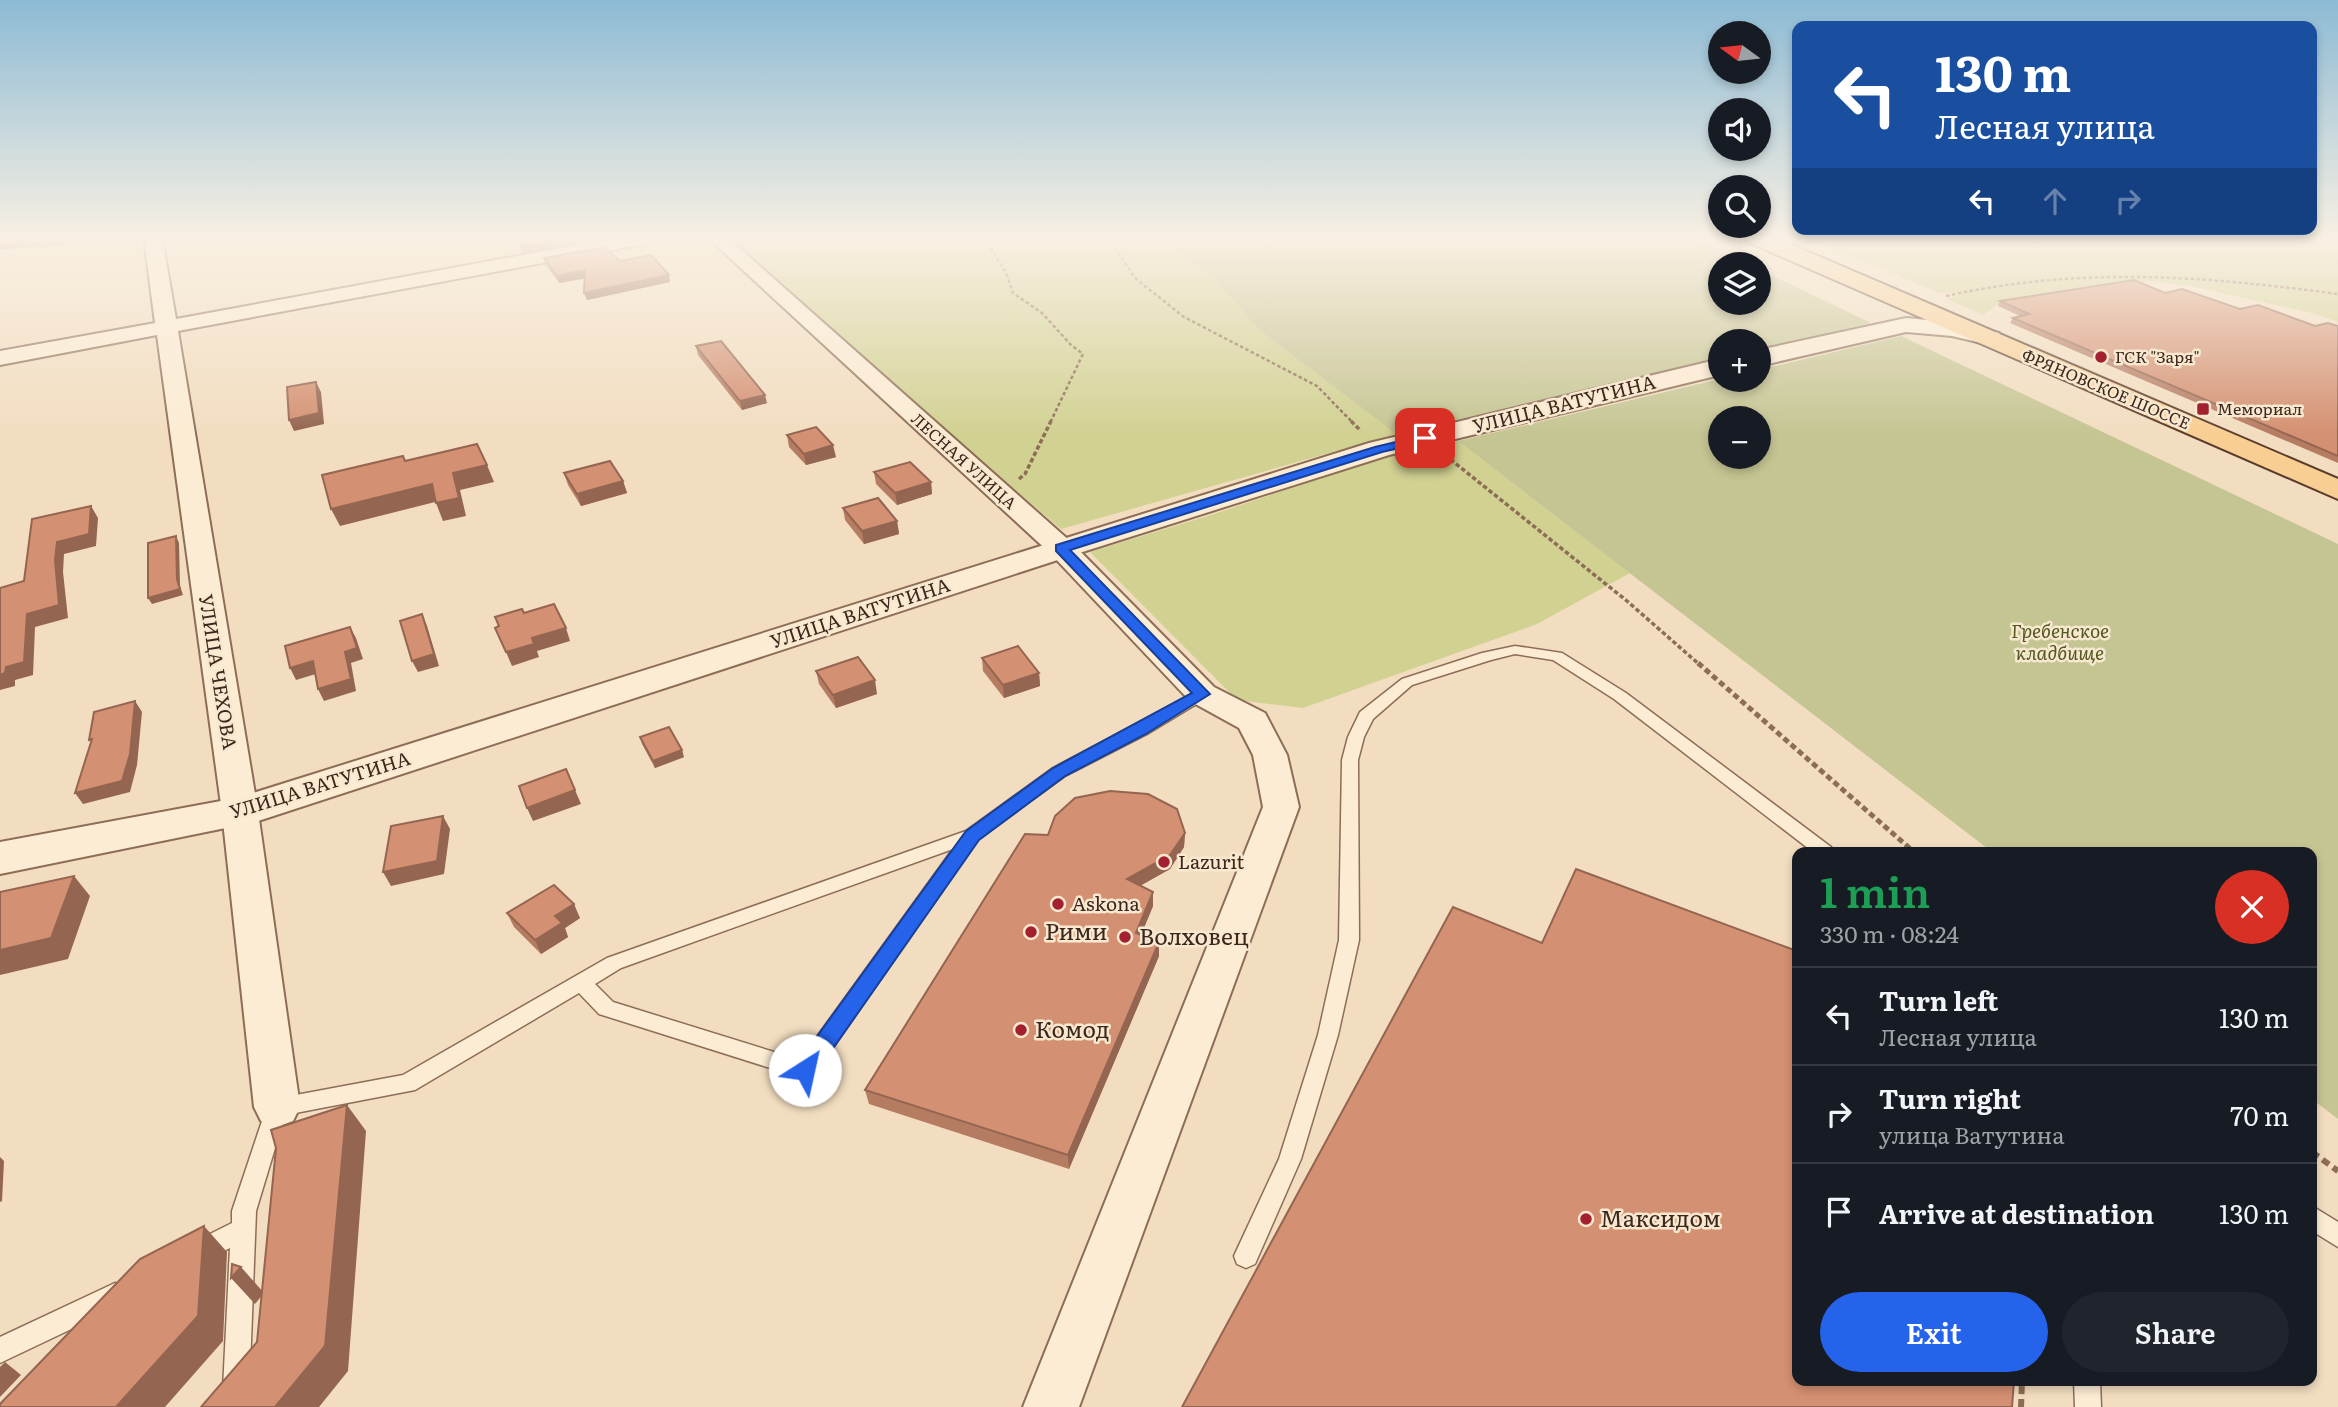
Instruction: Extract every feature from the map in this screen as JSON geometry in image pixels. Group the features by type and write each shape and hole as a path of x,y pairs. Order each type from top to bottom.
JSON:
{"main road":[{"name":"ФРЯНОВСКОЕ ШОССЕ","path":"1886,304 1910,316 1990,338 2338,490"},
{"name":"ФРЯНОВСКОЕ ШОССЕ","path":"1935,304 2338,474"}],"street":[{"name":"УЛИЦА ЧЕХОВА","path":"163,304 240,812 277,1107"},
{"path":"0,358 287,304"},
{"name":"ЛЕСНАЯ УЛИЦА","path":"790,304 1060,548 1202,694 1253,721 1270,755 1281,807 1051,1407"},
{"path":"1771,355 1910,316"},
{"name":"УЛИЦА ВАТУТИНА","path":"0,858 240,812 1060,548 1379,449 1708,370"}],"lane":[{"path":"1246,1256 1290,1159 1328,1035 1349,940 1350,760 1356,737 1366,716 1407,682 1487,656 1515,650 1557,656 1620,696 1818,847"},
{"path":"224,1407 236,1394 244,1211 277,1107 407,1083 614,963 972,835 1059,772 1202,694"},
{"path":"582,982 606,1008 805,1070 972,835"},
{"path":"2317,1221 2338,1236"},
{"path":"181,1261 243,1229"},
{"path":"0,1350 132,1287 85,1337"},
{"path":"2087,1386 2088,1407"}],"path":[{"path":"1000,493 1025,474 1083,354 1071,345 1042,313 1028,304"},
{"path":"1167,304 1184,317 1317,386 1379,449"},
{"path":"1425,438 1627,601 1908,847"},
{"path":"2317,1156 2338,1171"},
{"path":"2021,1407 2022,1386"}],"green space":[{"path":"803,304 1236,304 1258,329 1396,434 1061,529 829,331 832,329"},
{"path":"1236,304 1708,304 1708,315 1771,315 1771,304 1831,304 1871,323 1771,346 1771,329 1708,329 1708,361 1396,434 1258,329"},
{"path":"1957,304 2005,304 1997,305 1983,315"},
{"path":"2270,304 2338,304 2338,322"},
{"name":"Гребенское кладбище","path":"1901,336 2338,544 2338,1119 2317,1103 2317,847 1986,847 1458,441 1708,382 1708,392 1771,392 1771,367"},
{"path":"1458,441 1630,573 1537,624 1303,708 1237,700 1090,552 1214,514 1416,446 1424,451"}],"building":[{"path":"2006,304 2225,304 2240,309 2258,305 2315,326 2328,323 2338,326 2338,456 2013,318 2029,314"},
{"path":"721,341 765,395 740,401 696,346"},
{"path":"316,382 319,413 289,420 287,387"},
{"path":"816,427 833,445 804,454 787,435"},
{"path":"477,444 487,465 453,473 459,498 436,503 432,484 331,509 322,475 403,456 405,461"},
{"path":"610,461 623,481 577,494 564,473"},
{"path":"910,462 931,482 895,493 874,472"},
{"path":"878,498 897,521 862,531 843,508"},
{"path":"91,506 89,534 57,542 55,560 59,605 27,614 24,662 6,667 5,673 0,675 0,588 24,581 32,519"},
{"path":"176,536 177,579 180,589 148,598 148,543"},
{"path":"554,604 566,628 532,638 534,644 506,652 495,628 499,626 495,617 522,609 524,613"},
{"path":"422,614 434,654 412,661 400,621"},
{"path":"350,627 357,648 345,652 351,679 318,689 313,661 290,668 285,646"},
{"path":"1018,646 1039,673 1003,685 982,658"},
{"path":"858,657 875,680 833,695 816,671"},
{"path":"135,701 130,754 122,781 75,793 92,739 89,740 94,712"},
{"path":"669,727 682,750 653,761 640,737"},
{"path":"566,769 575,790 527,808 519,786"},
{"name":"Комод","path":"1110,791 1148,794 1177,809 1185,833 1170,855 1127,879 1153,892 1136,933 1159,942 1068,1155 865,1090 1025,834 1048,835 1055,816 1075,798"},
{"path":"443,816 437,861 383,872 391,826"},
{"path":"1576,869 1792,949 1792,1386 2014,1386 2012,1407 1182,1407 1453,907 1542,943"},
{"path":"74,876 51,938 0,950 0,892"},
{"path":"554,885 574,904 555,916 562,923 535,940 507,913"},
{"path":"347,1105 325,1346 275,1407 201,1407 257,1342 276,1148 271,1130"},
{"path":"204,1226 198,1316 116,1407 0,1407 140,1259"},
{"path":"232,1264 241,1267 231,1278"}],"place":[{"name":"ГСК \"Заря\"","path":"2101,357"},
{"name":"Мемориал","path":"2203,409"},
{"name":"Lazurit","path":"1164,862"},
{"name":"Askona","path":"1058,904"},
{"name":"Рими","path":"1031,932"},
{"name":"Волховец","path":"1125,937"},
{"name":"Комод","path":"1021,1030"},
{"name":"Максидом","path":"1586,1219"}],"route":[{"path":"805,1070 972,835 1059,772 1202,694 1060,548 1379,449 1425,438"}]}
